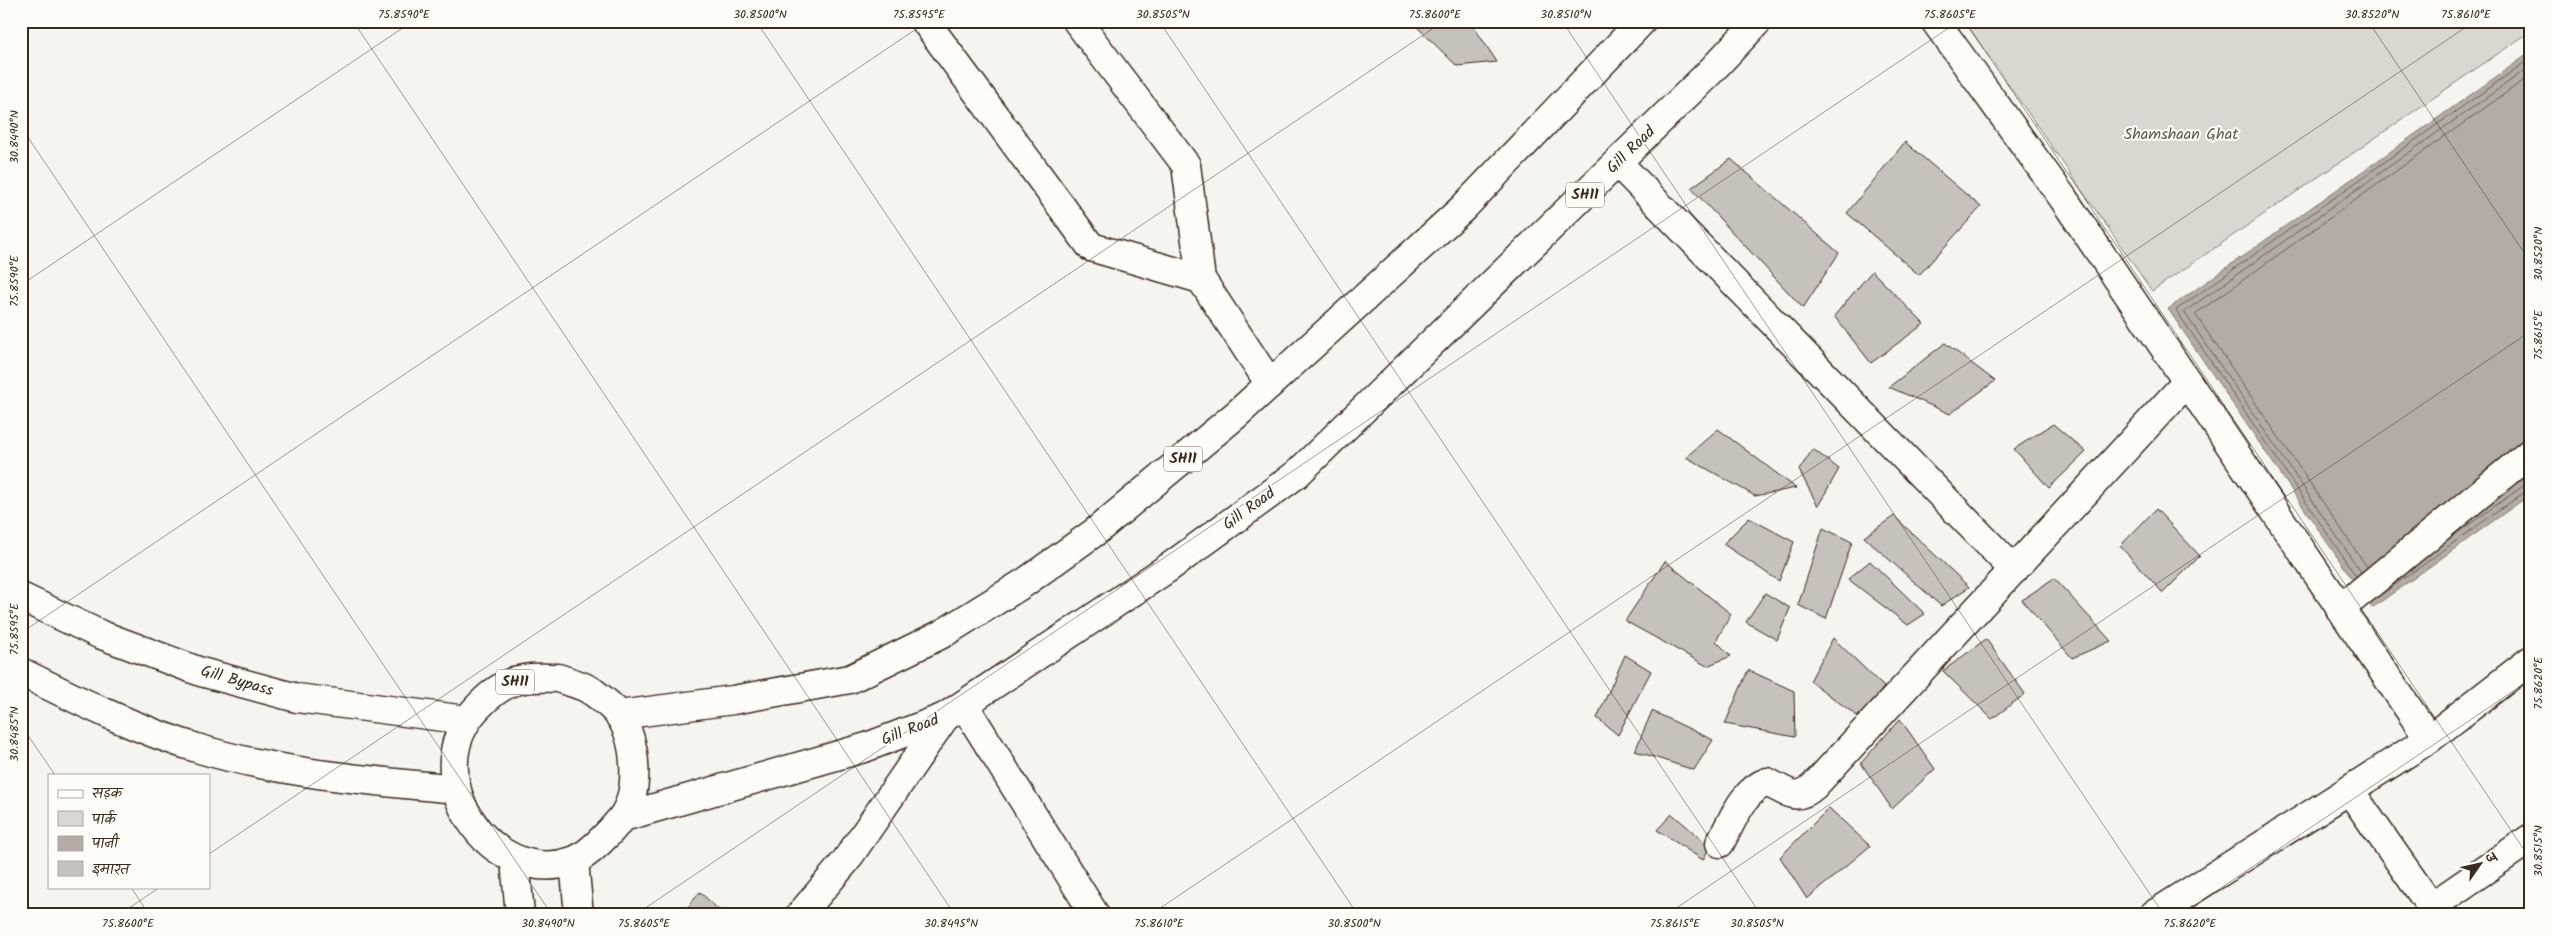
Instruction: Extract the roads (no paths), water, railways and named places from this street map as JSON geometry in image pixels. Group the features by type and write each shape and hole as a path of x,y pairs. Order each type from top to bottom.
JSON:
{"main road":[{"path":"925,21 1091,247 1201,279"},
{"path":"1077,21 1186,165 1201,279 1270,384"},
{"name":"SH11","path":"619,715 733,700 850,679 942,634 1024,584 1095,532 1270,384 1463,208 1642,21"},
{"name":"Gill Road","path":"623,817 867,747 954,711 1171,566 1297,474 1618,163 1710,72 1758,21"},
{"path":"1935,21 2063,198 2429,739"},
{"path":"1618,163 2014,570"},
{"path":"1720,843 1748,795 1757,786 1767,782 1794,796 1804,795 1814,786 2187,382"},
{"path":"2340,609 2531,452"},
{"name":"Gill Bypass","path":"21,597 99,634 220,677 297,698 466,720"},
{"path":"2153,915 2429,739 2531,660"},
{"path":"21,672 108,715 199,749 302,773 455,789"},
{"name":"SH11","path":"558,678 592,690 619,715 634,747 635,783 623,817 598,843 574,861 537,866 515,860 496,847 470,822 455,789 453,753 466,720 490,694 523,679 558,678"},
{"path":"954,711 1095,915"},
{"name":"SH11","path":"800,915 845,862 954,711"},
{"path":"2350,790 2434,911 2531,838"},
{"path":"515,860 520,915"},
{"path":"574,861 579,915"}],"water":[{"path":"2531,52 2531,494 2372,608 2168,309"}],"park label":[{"name":"Shamshaan Ghat","path":"2181,134"}]}
